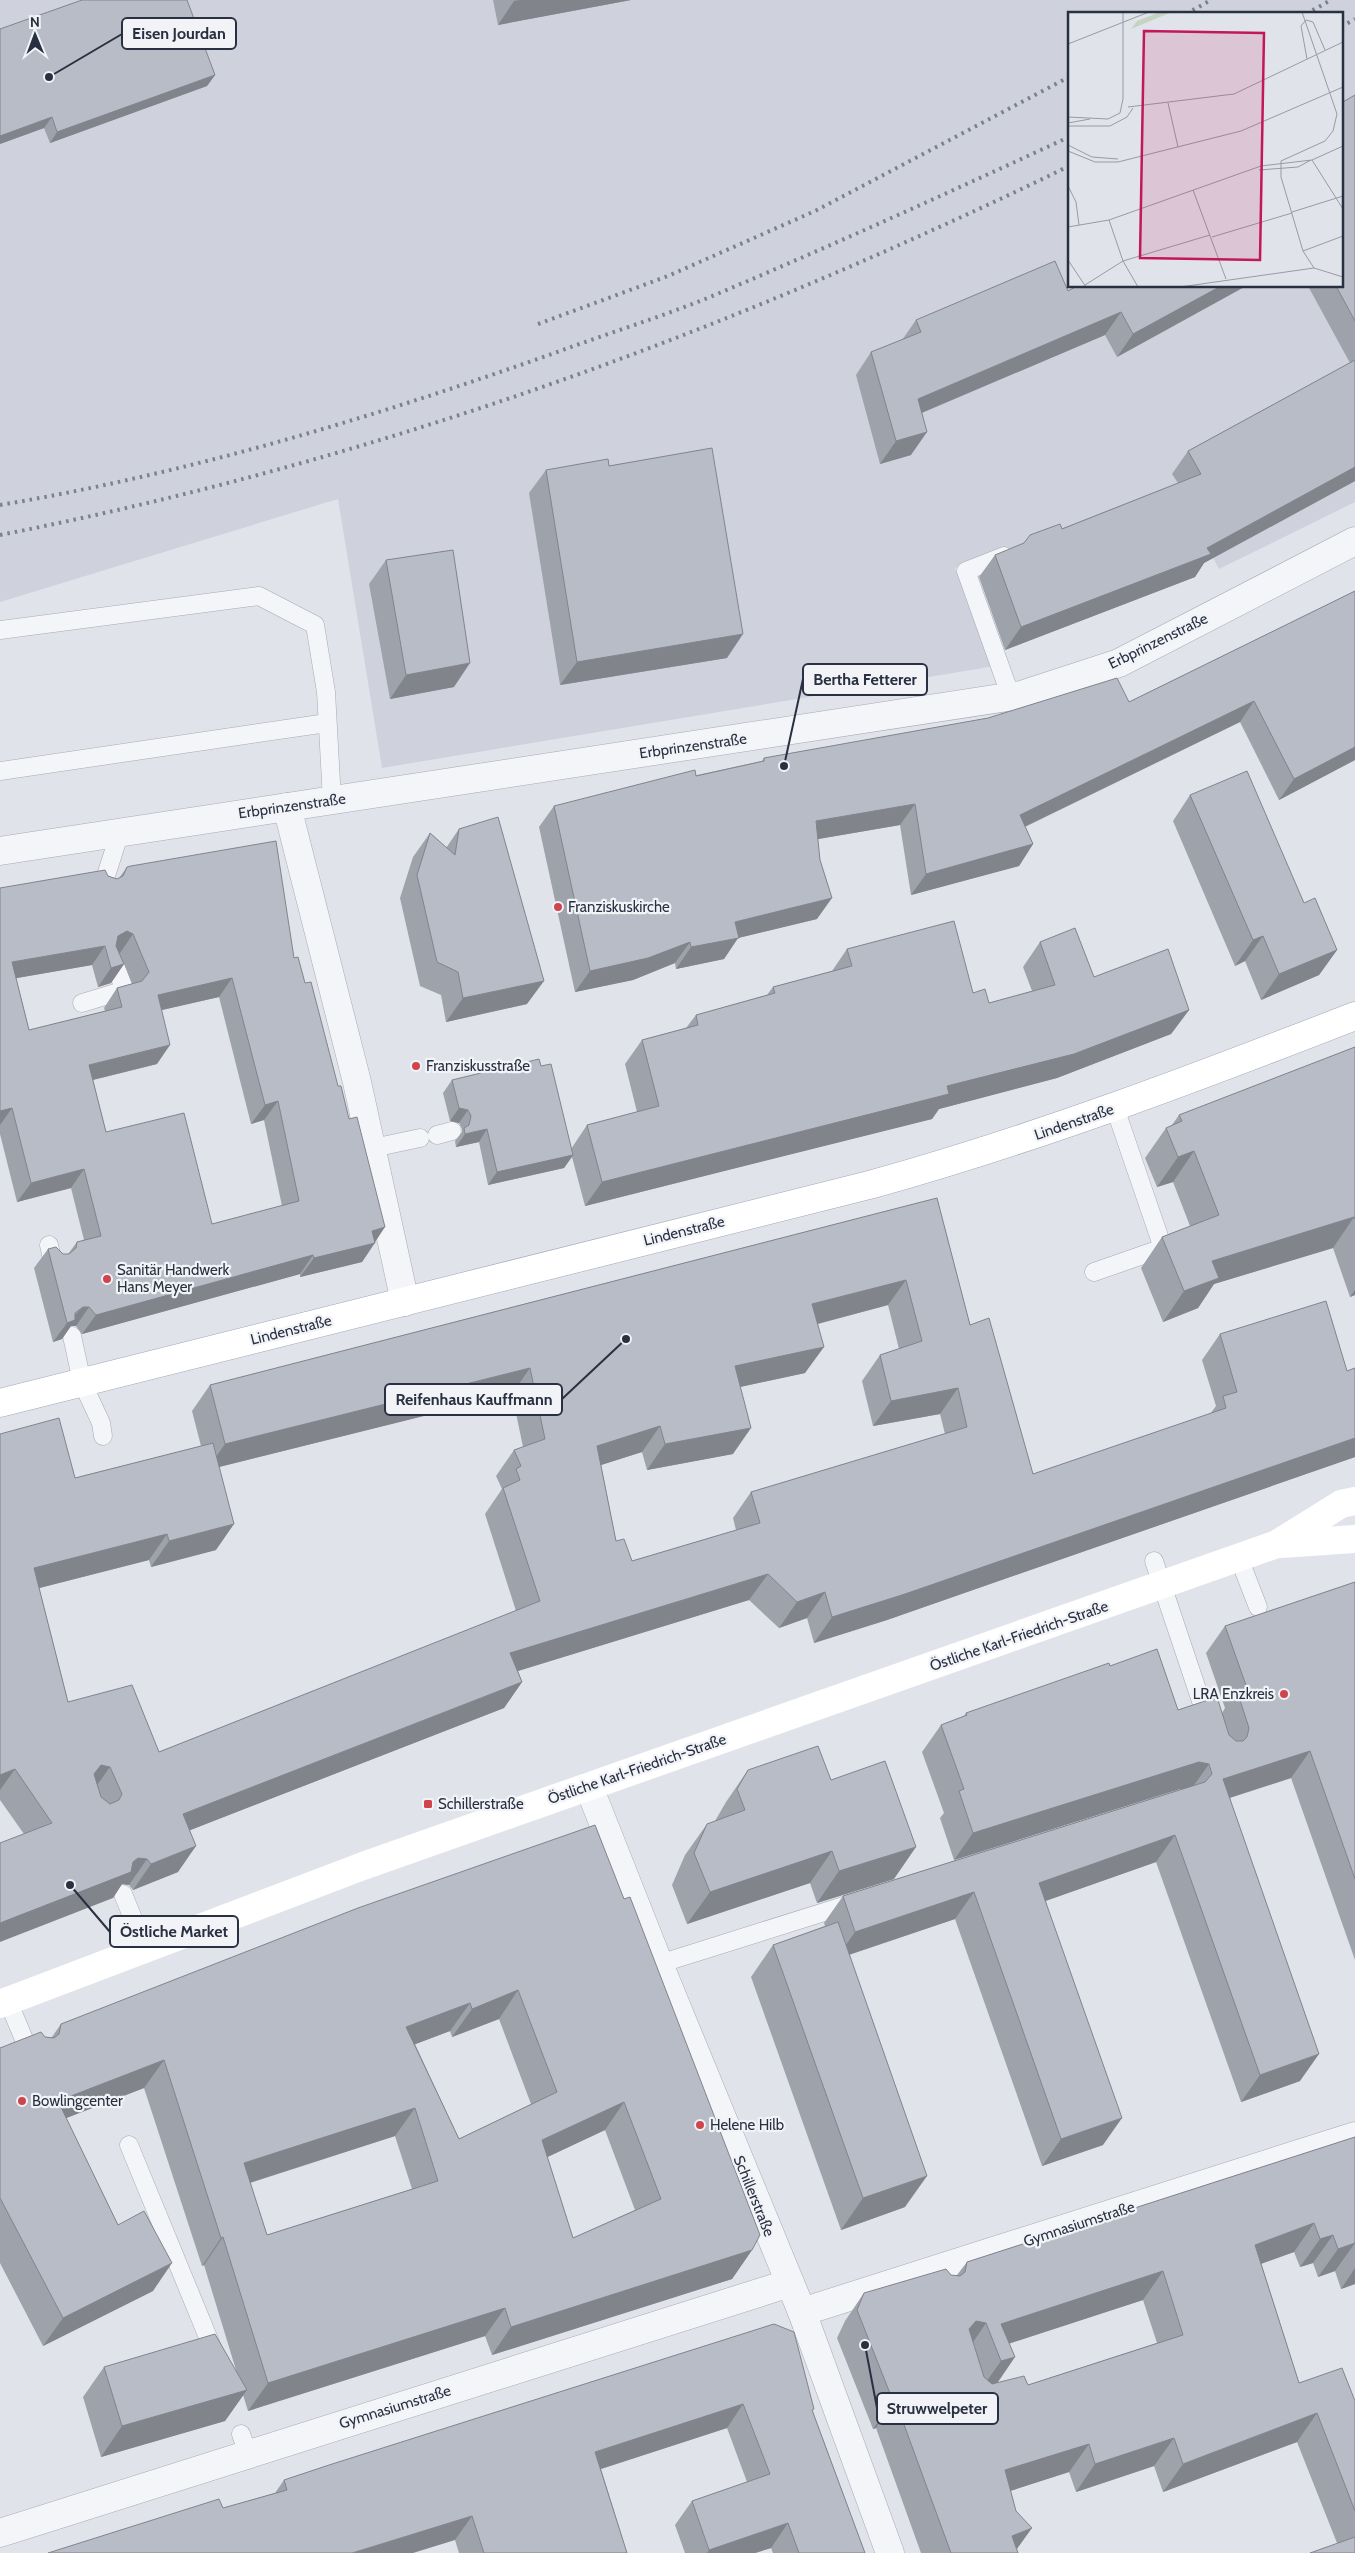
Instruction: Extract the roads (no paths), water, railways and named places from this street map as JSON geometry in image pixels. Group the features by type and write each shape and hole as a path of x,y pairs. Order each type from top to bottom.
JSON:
{"main road":[{"name":"Lindenstraße","path":"0,1403 873,1184 970,1156 1115,1108 1355,1016"},
{"name":"Östliche Karl-Friedrich-Straße","path":"4,2002 363,1866 589,1787 1157,1573 1239,1558 1277,1544 1341,1504 1355,1501"},
{"name":"Östliche Karl-Friedrich-Straße","path":"1277,1544 1355,1539"}],"street":[{"name":"Erbprinzenstraße","path":"0,851 1012,697 1119,663 1355,541"},
{"path":"287,807 373,1148 405,1302"},
{"name":"Schillerstraße","path":"589,1787 659,1964 802,2312 890,2553"},
{"name":"Gymnasiumstraße","path":"802,2312 931,2280 1355,2136"},
{"name":"Gymnasiumstraße","path":"0,2533 244,2444 790,2283"}],"lane":[{"path":"1004,556 966,571 1012,697"},
{"path":"0,630 259,596 315,625 326,692 332,800"},
{"path":"0,771 327,723"},
{"path":"102,888 120,832"},
{"path":"82,1003 125,990 113,961"},
{"path":"1094,1272 1163,1248 1115,1108"},
{"path":"373,1148 437,1135"},
{"path":"48,1245 53,1263"},
{"path":"72,1336 82,1382 101,1423 103,1436"},
{"path":"1239,1558 1258,1607"},
{"path":"1157,1573 1214,1740"},
{"path":"122,1894 145,1948"},
{"path":"659,1964 874,1897"},
{"path":"4,2002 31,2056"},
{"path":"129,2144 212,2347"}],"railway":[{"path":"1190,12 1211,0"},
{"path":"1310,12 1331,0"},
{"path":"1342,26 1355,19"},
{"path":"538,324 668,276 815,211 1068,78"},
{"path":"0,505 142,477 213,459 353,420 492,375 710,297 1068,137"},
{"path":"0,535 224,484 334,454 444,420 552,383 660,344 766,302 872,257 1068,166"}],"place":[{"name":"Eisen Jourdan","path":"49,77"},
{"name":"Bertha Fetterer","path":"784,766"},
{"name":"Franziskuskirche","path":"558,907"},
{"name":"Franziskusstraße","path":"416,1066"},
{"name":"Sanitär Handwerk Hans Meyer","path":"107,1279"},
{"name":"Reifenhaus Kauffmann","path":"626,1339"},
{"name":"LRA Enzkreis","path":"1284,1694"},
{"name":"Schillerstraße","path":"428,1804"},
{"name":"Östliche Market","path":"70,1885"},
{"name":"Bowlingcenter","path":"22,2101"},
{"name":"Helene Hilb","path":"700,2125"},
{"name":"Struwwelpeter","path":"865,2345"}]}
